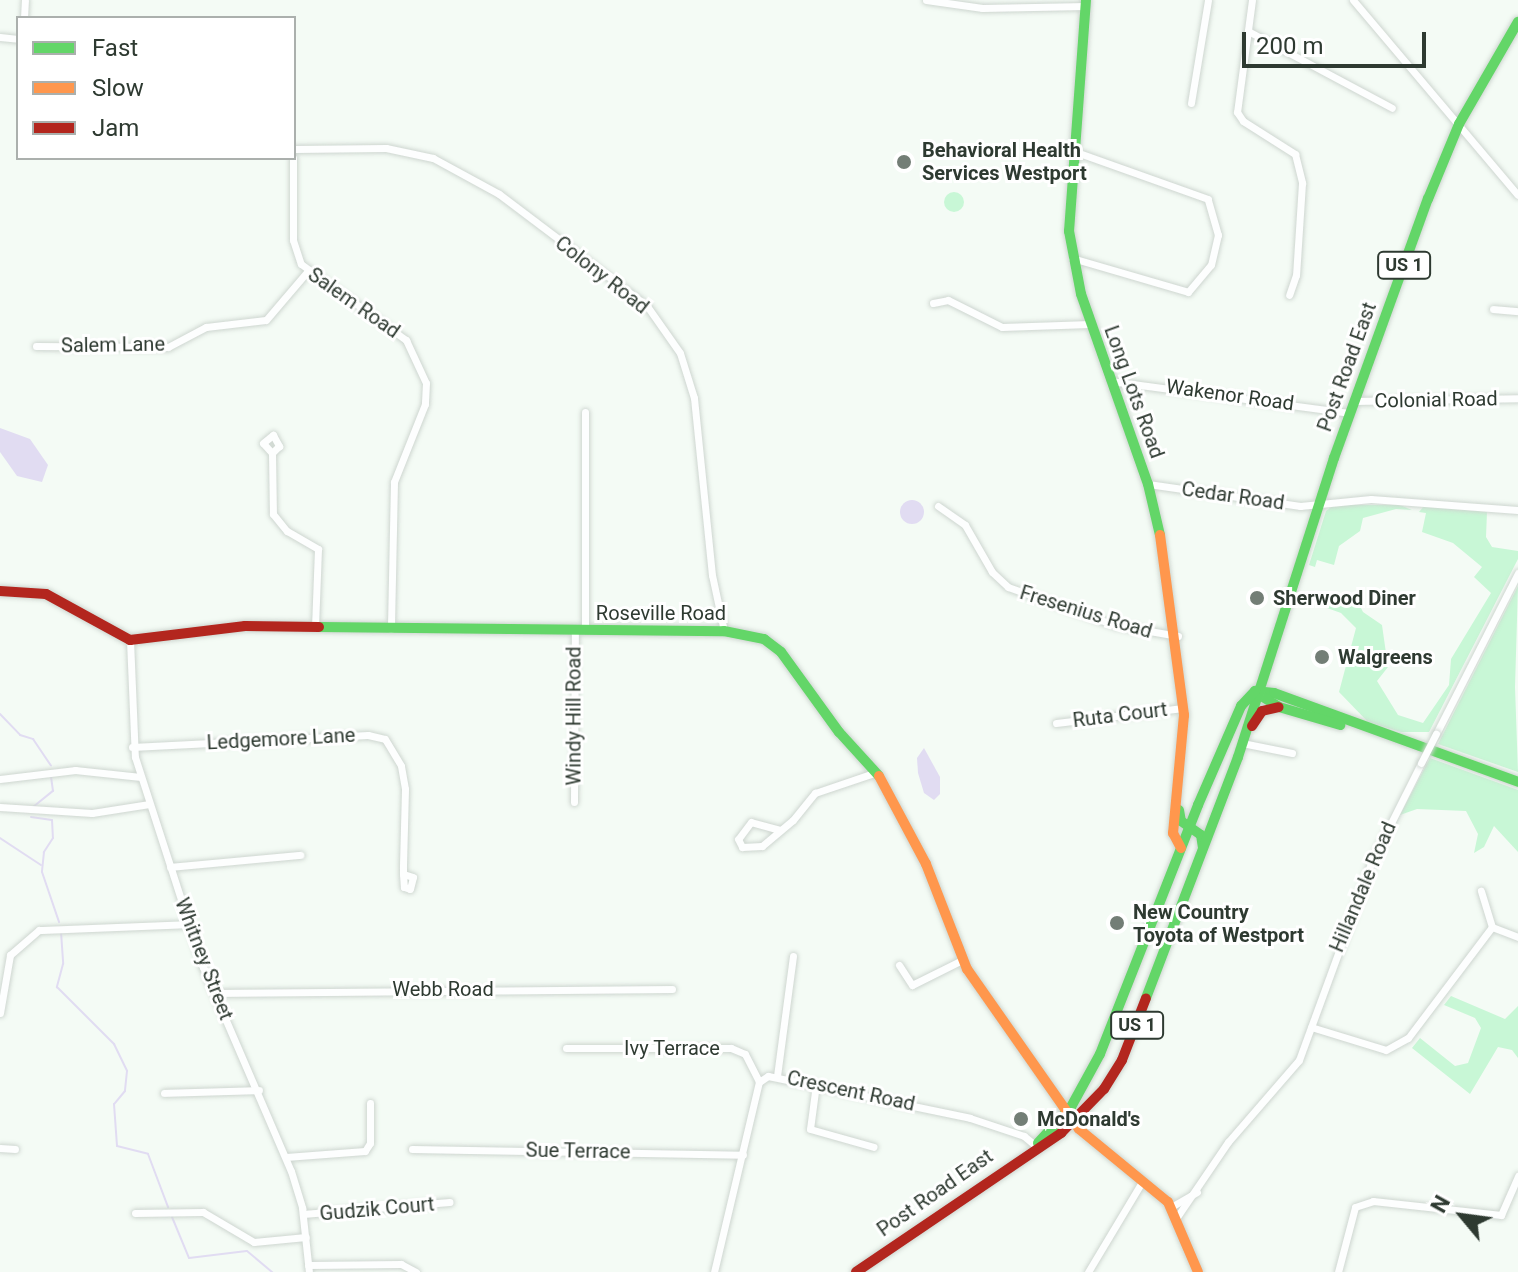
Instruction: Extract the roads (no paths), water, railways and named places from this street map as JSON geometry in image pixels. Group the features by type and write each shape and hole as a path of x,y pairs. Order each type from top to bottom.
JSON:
{"main road":[{"name":"Long Lots Road","path":"1086,3 1068,208 1072,258 1090,324 1148,484 1168,566 1178,636 1183,708 1180,818 1201,835 1203,853"},
{"name":"Post Road East","path":"856,1272 1036,1146 1070,1119 1119,1067 1203,853 1349,413 1459,124 1518,22"},
{"path":"0,591 52,597 109,633 130,640"},
{"name":"Roseville Road","path":"130,640 232,626 391,631 724,631 753,634 777,647 839,732 877,772 911,832 964,959 1070,1119 1144,1178 1171,1207 1198,1272"},
{"name":"Post Road East","path":"1070,1119 1100,1054 1189,827 1241,706 1255,691"},
{"path":"1255,691 1279,707 1373,733 1518,782"},
{"path":"1255,691 1274,693 1373,733"},
{"path":"1243,740 1262,711 1279,707"},
{"name":"Long Lots Road","path":"1179,796 1173,833 1181,848"},
{"path":"1100,1054 1119,1067"}],"street":[{"path":"926,0 982,8 1086,3"},
{"path":"1191,103 1208,0"},
{"path":"1252,0 1237,112 1243,121 1295,154 1300,192 1296,275 1289,295"},
{"path":"1353,0 1518,195"},
{"path":"1248,31 1392,108"},
{"name":"Colony Road","path":"296,149 386,148 433,158 506,199 647,306 680,353 694,398 712,575 724,631"},
{"path":"1072,151 1208,199 1218,235 1211,265 1188,292 1072,258"},
{"name":"Salem Road","path":"293,160 293,240 307,272 406,340 426,383 425,404 394,482 391,631"},
{"name":"Salem Lane","path":"36,346 168,347 206,327 266,320 307,272"},
{"path":"933,303 948,300 1002,327 1090,324"},
{"path":"1493,309 1518,311"},
{"name":"Wakenor Road","path":"1110,381 1349,413"},
{"name":"Colonial Road","path":"1354,401 1518,398"},
{"name":"Windy Hill Road","path":"574,802 585,412"},
{"path":"272,453 273,514 287,531 318,549 315,628"},
{"name":"Cedar Road","path":"1148,484 1300,506 1407,500 1518,510"},
{"name":"Fresenius Road","path":"938,506 965,525 992,572 1008,587 1115,625 1178,636"},
{"name":"Hillandale Road","path":"1177,1217 1199,1190 1228,1142 1291,1074 1371,863 1518,573"},
{"name":"Whitney Street","path":"130,640 132,747 188,924 286,1157 303,1214 309,1268"},
{"name":"Ruta Court","path":"1056,723 1183,708"},
{"name":"Ledgemore Lane","path":"132,747 368,735 385,739 401,766 405,789 403,874"},
{"path":"1243,740 1292,753"},
{"path":"0,779 75,770 141,777"},
{"path":"780,830 751,822 738,839 742,847 762,846 780,830 815,793 877,772"},
{"path":"0,807 92,813 149,804"},
{"path":"170,867 300,855"},
{"path":"1481,891 1492,927"},
{"path":"0,1013 10,955 39,930 188,924"},
{"path":"1311,1027 1386,1050 1399,1045 1431,1012 1492,927"},
{"path":"1492,927 1518,937"},
{"path":"777,1076 793,956"},
{"path":"899,965 912,985 964,959"},
{"name":"Webb Road","path":"215,993 672,989"},
{"name":"Ivy Terrace","path":"566,1048 731,1048 745,1054 759,1082"},
{"name":"Crescent Road","path":"714,1272 759,1082 777,1076 970,1118 1024,1136 1036,1146"},
{"path":"816,1084 810,1129 874,1147"},
{"path":"164,1093 259,1090"},
{"path":"286,1157 365,1151 370,1143 370,1103"},
{"path":"0,1148 15,1149"},
{"name":"Sue Terrace","path":"412,1149 743,1155"},
{"path":"1338,1272 1355,1207 1373,1201 1501,1215 1518,1176"},
{"path":"1088,1272 1144,1178"},
{"name":"Hillandale Road","path":"1171,1207 1199,1190"},
{"name":"Gudzik Court","path":"303,1214 450,1202"},
{"path":"135,1213 203,1212 254,1242 306,1237"},
{"path":"309,1268 401,1264 416,1272"}],"waterway":[{"path":"0,714 20,735 33,739 51,766"},
{"path":"33,807 53,791 51,776"},
{"path":"31,817 52,820 53,838 44,852 42,872 59,922"},
{"path":"0,838 41,865"},
{"path":"61,932 63,964 57,987 114,1044 127,1071 125,1091 114,1104 117,1146 148,1154 168,1207"},
{"path":"172,1217 189,1258 247,1251 272,1272"}],"place":[{"name":"Behavioral Health Services Westport","path":"904,162"},
{"name":"Sherwood Diner","path":"1257,598"},
{"name":"Walgreens","path":"1322,657"},
{"name":"New Country Toyota of Westport","path":"1117,923"},
{"name":"McDonald's","path":"1021,1119"}]}
